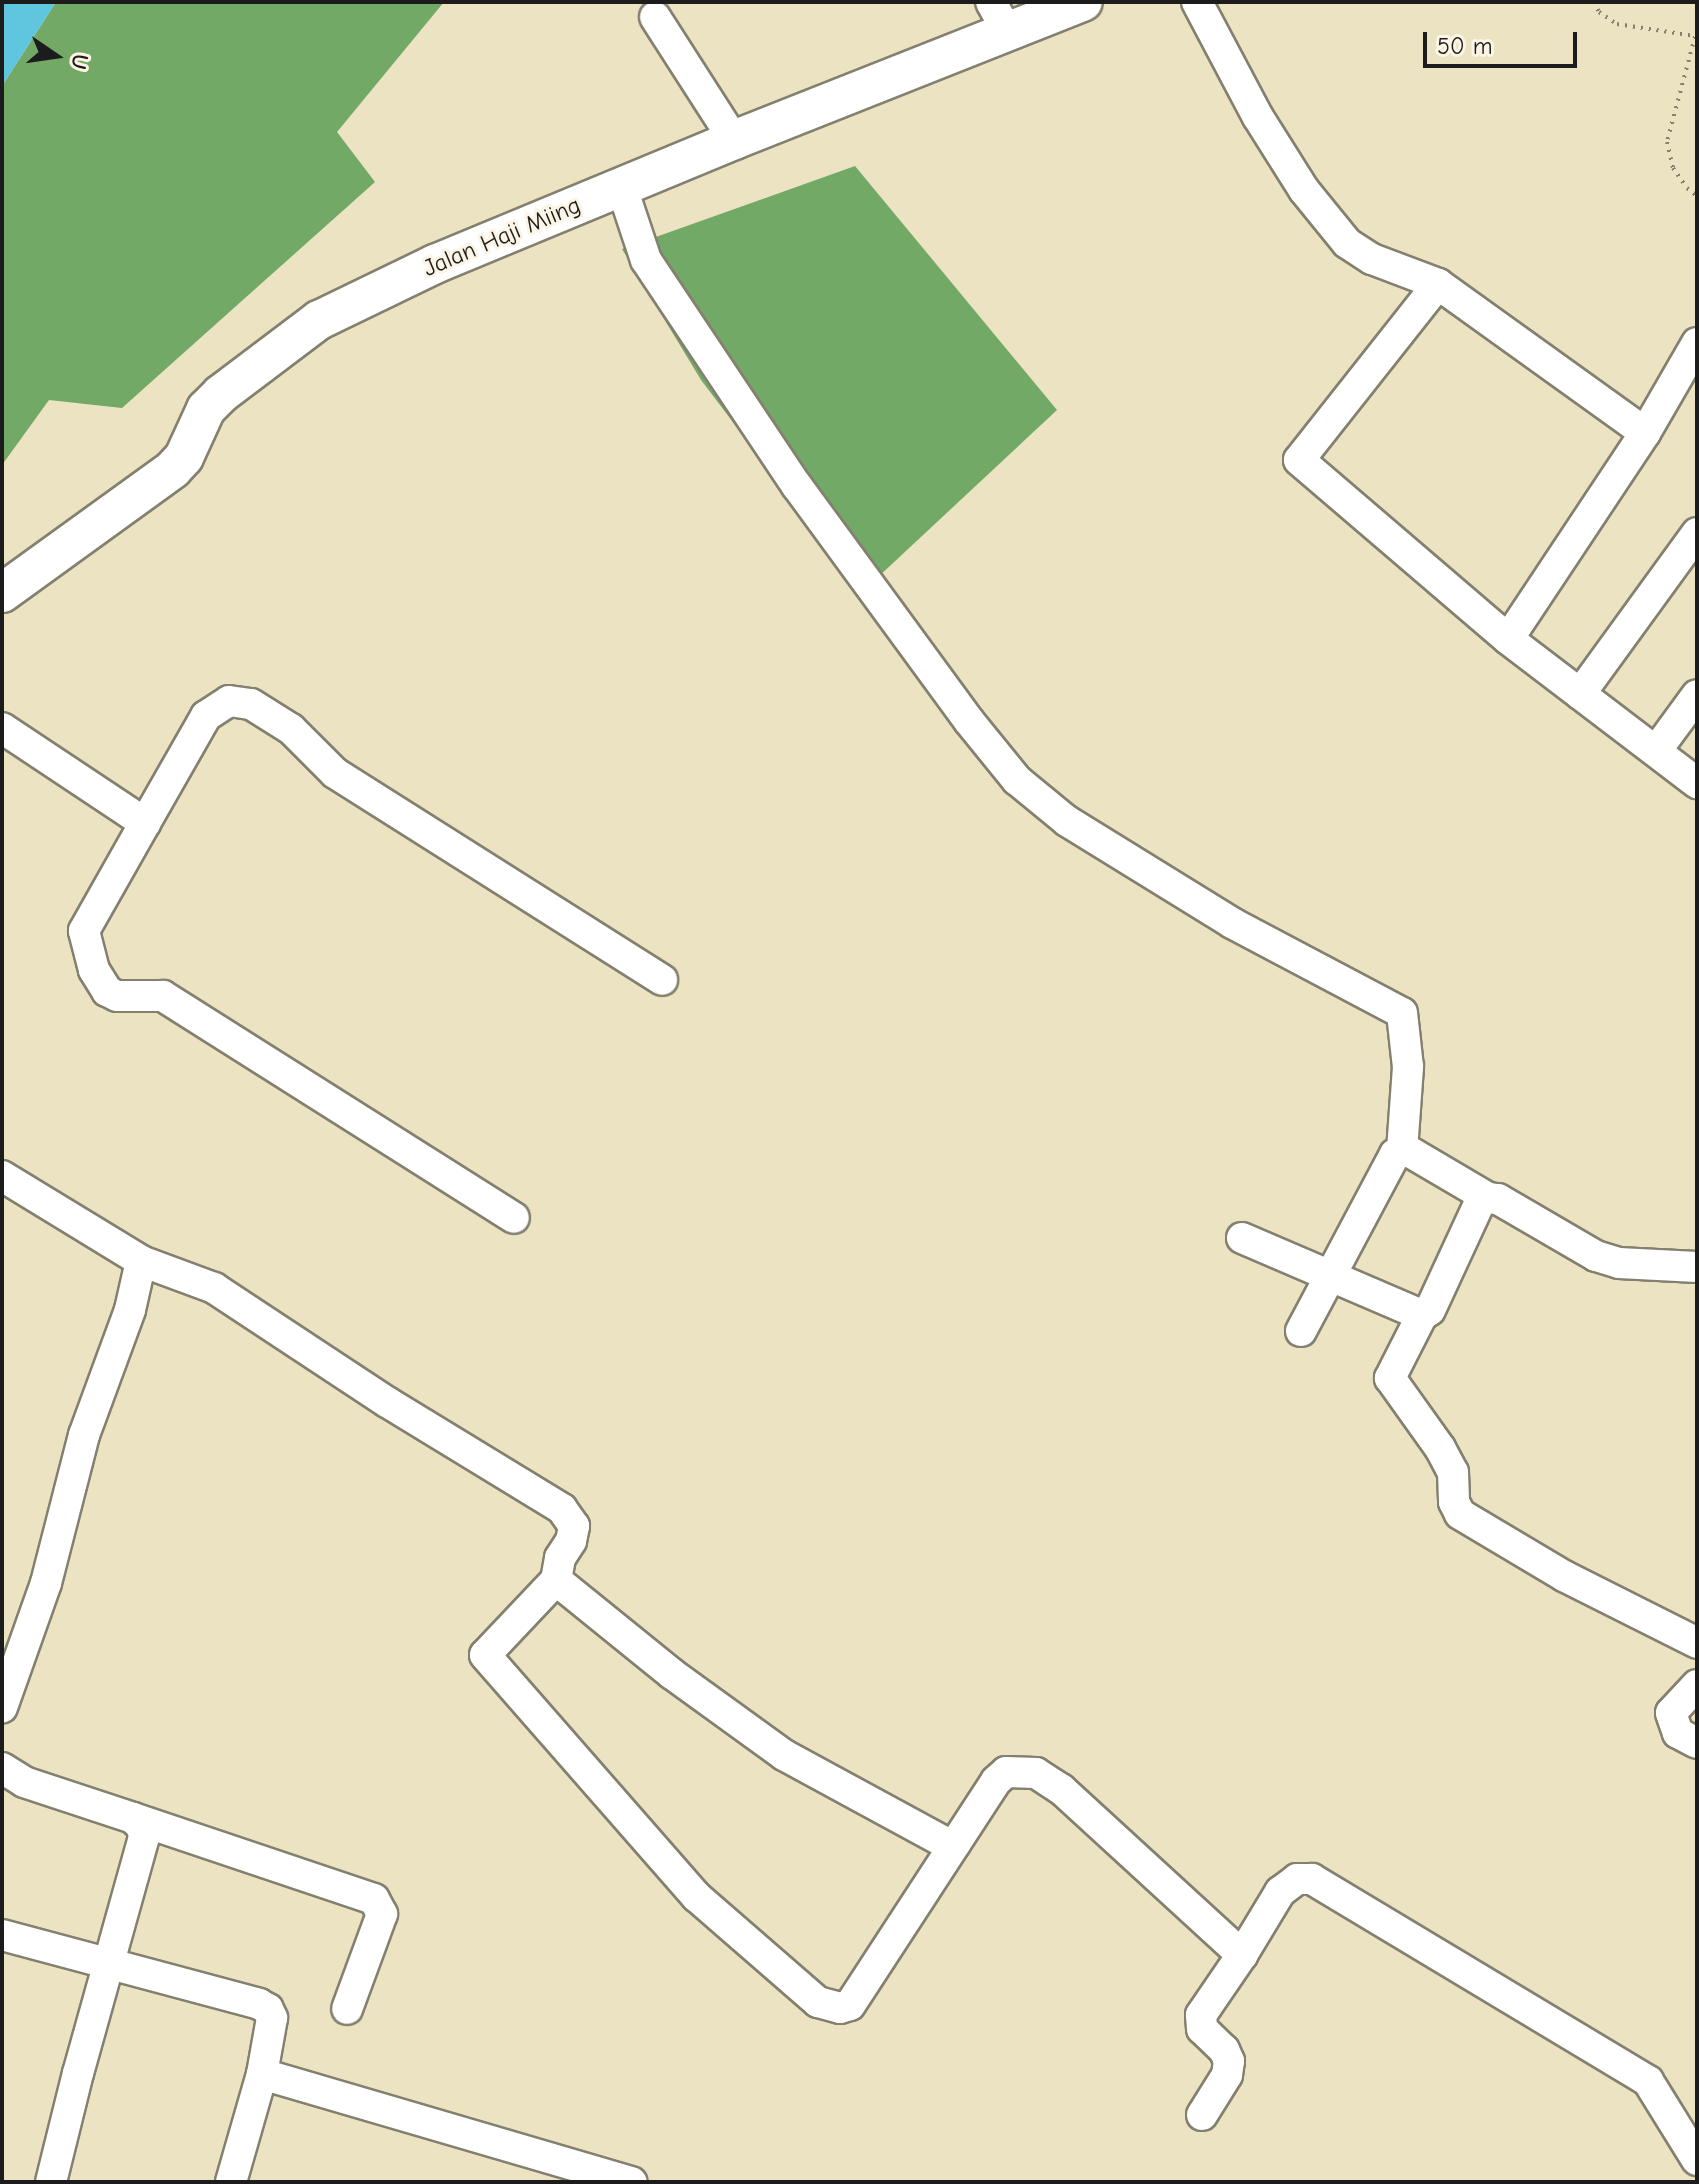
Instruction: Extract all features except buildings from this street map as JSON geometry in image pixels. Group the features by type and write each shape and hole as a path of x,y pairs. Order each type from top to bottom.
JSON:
{"main road":[{"name":"Jalan Haji Miing","path":"2,593 173,469 184,457 206,409 319,320 435,264 734,140 1000,18 1083,2"}],"street":[{"path":"1197,2 1258,117 1304,190 1347,243 1372,259 1438,284 1645,433"},
{"path":"655,17 734,140"},
{"path":"622,188 646,260 664,287 797,486 969,721 1017,780 1067,821 1232,923 1402,1013 1408,1067 1402,1150"},
{"path":"1438,284 1299,460 1508,639 1697,783"},
{"path":"1508,639 1645,433 1686,388 1697,343"},
{"path":"1580,694 1697,533"},
{"path":"1656,751 1697,695"},
{"path":"514,1218 163,996 117,996 107,991 94,970 84,931 108,882 206,716 229,701 251,704 291,729 335,773 662,980"},
{"path":"2,728 145,823"},
{"path":"1402,1150 1488,1198 1498,1199 1596,1256 1619,1263 1697,1267"},
{"path":"1301,1331 1395,1154 1402,1150"},
{"path":"2,1176 141,1261 214,1288 387,1402 562,1509 574,1526 571,1541 560,1558 556,1580 485,1655 697,1897 818,2002 840,2008 850,2005 996,1781 1006,1772 1036,1773 1061,1789 1242,1955"},
{"path":"1488,1198 1480,1202 1430,1310 1422,1315 1390,1378 1440,1448 1453,1472 1454,1502 1460,1514 1564,1576 1697,1643"},
{"path":"1242,1238 1422,1315"},
{"path":"2,1707 46,1583 84,1435 130,1310 141,1261"},
{"path":"556,1580 672,1674 784,1755 948,1844 955,1844"},
{"path":"1697,1685 1671,1713 1678,1733 1697,1743"},
{"path":"2,1768 24,1782 374,1899 382,1914 347,2009"},
{"path":"51,2182 142,1852 142,1827 133,1818"},
{"path":"1202,2115 1227,2075 1229,2061 1224,2050 1202,2029 1201,2015 1280,1892 1297,1879 1312,1879 1624,2063 1648,2081 1697,2160"},
{"path":"2,1935 268,2009 272,2018 262,2074 231,2182"},
{"path":"262,2074 632,2182"}],"path":[{"path":"1594,2 1599,12 1617,24 1695,36"},
{"path":"1697,29 1667,142 1673,168 1697,196"}],"green space":[{"path":"56,2 444,2 337,132 375,182 122,408 49,400 2,465 2,86"},
{"path":"855,166 1057,410 862,592 701,380 622,249"}],"water":[{"path":"2,2 56,2 2,86"}]}
